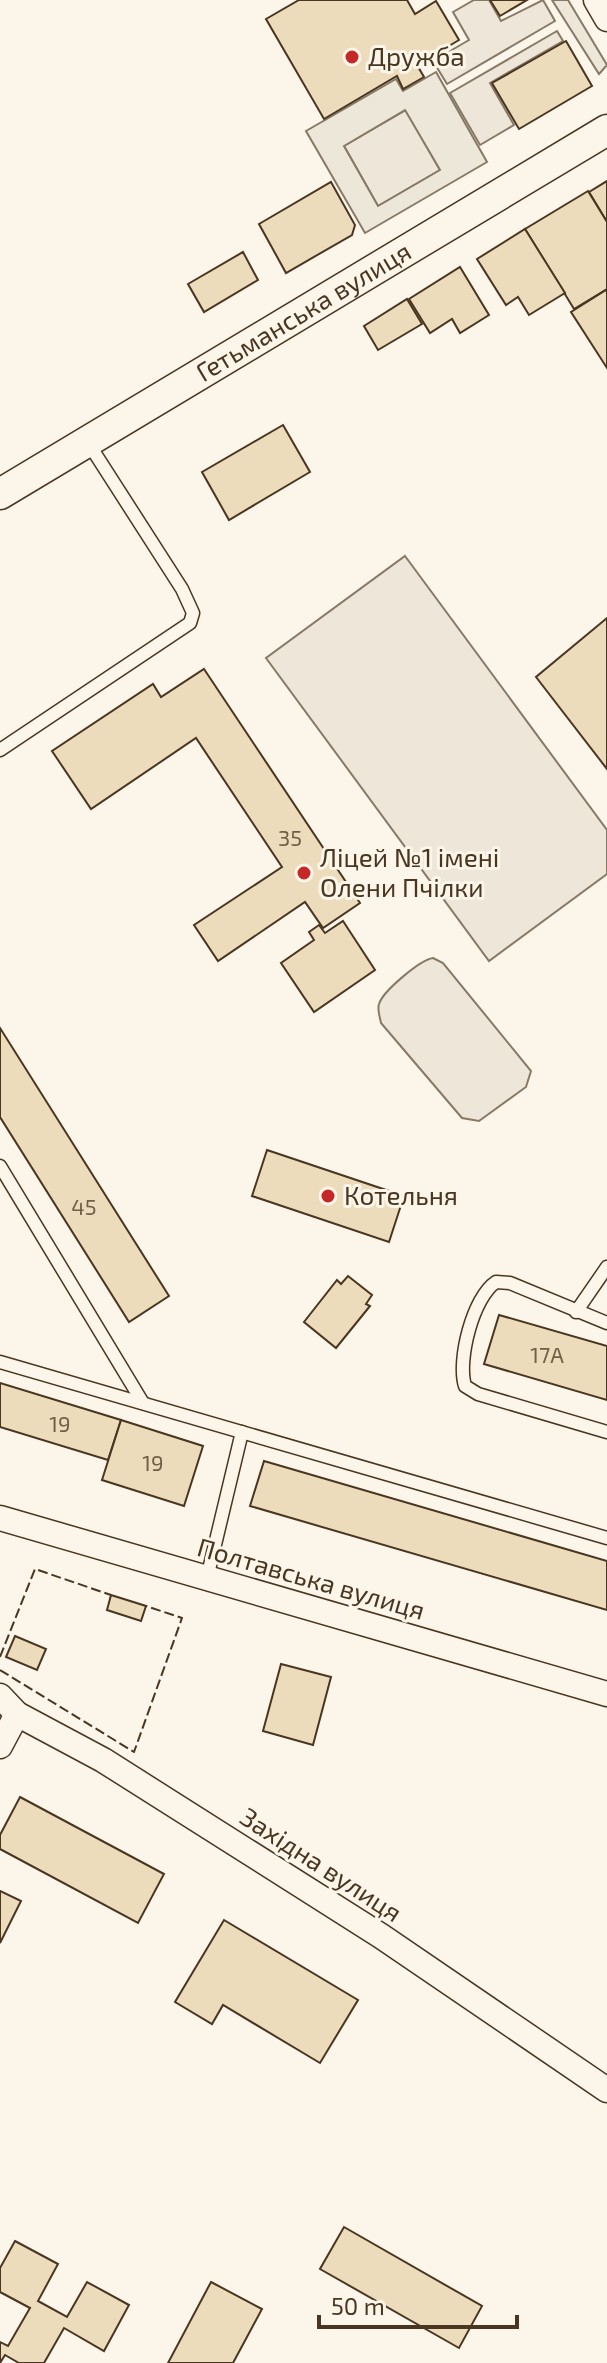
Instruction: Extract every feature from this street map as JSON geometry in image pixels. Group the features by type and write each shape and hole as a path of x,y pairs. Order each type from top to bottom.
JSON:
{"street":[{"path":"596,0 607,19"},
{"name":"Гетьманська вулиця","path":"0,494 86,439 314,309 607,130"},
{"name":"Полтавська вулиця","path":"0,1518 607,1694"},
{"name":"Західна вулиця","path":"0,1696 17,1714 103,1760 381,1936 607,2090"},
{"path":"0,1746 17,1714"}],"lane":[{"path":"0,750 190,623 193,613 182,589 86,439"},
{"path":"0,1166 143,1403"},
{"path":"576,1312 607,1267"},
{"path":"607,1323 510,1283 496,1282 484,1291 461,1358 465,1386 478,1394 607,1432"},
{"path":"0,1362 607,1538"},
{"path":"207,1578 242,1432"}],"shaded area":[{"path":"474,0 489,0 501,21 543,0 555,21 447,84 433,61 469,40 453,12"},
{"path":"552,0 568,0 607,65 599,74"},
{"path":"557,31 563,41 490,83 514,125 480,145 450,93"},
{"path":"436,72 487,162 365,233 306,131 396,79 403,91","holes":["405,110 440,170 378,206 344,146"]},
{"path":"406,110 440,170 378,206 344,146"},
{"path":"405,556 607,830 607,874 489,961 266,658"},
{"path":"433,958 443,963 531,1071 526,1087 479,1121 462,1118 381,1023 378,1006 382,998 411,970"}],"building":[{"path":"299,0 407,0 415,14 436,1 459,40 417,65 424,77 403,89 397,76 324,119 266,19"},
{"path":"490,0 527,0 500,16"},
{"path":"566,41 592,86 519,129 492,83"},
{"path":"607,181 607,222 589,192"},
{"path":"331,182 355,225 352,235 286,273 259,224"},
{"path":"588,191 607,222 607,289 574,309 525,229"},
{"path":"525,229 565,293 529,315 518,297 506,305 477,259"},
{"path":"243,252 258,280 204,312 188,284"},
{"path":"460,267 489,315 460,333 452,319 430,333 409,299"},
{"path":"607,292 607,368 571,312"},
{"path":"407,299 422,324 378,350 364,326"},
{"path":"283,425 310,472 229,520 202,472"},
{"path":"607,618 607,769 536,677"},
{"path":"204,669 360,903 323,928 305,902 218,961 194,925 282,867 196,738 91,809 52,751 153,684 161,697"},
{"path":"343,921 375,970 314,1012 281,963 314,940 309,932 319,925 325,933"},
{"path":"0,1028 169,1296 129,1322 0,1117"},
{"name":"Котельня","path":"267,1150 404,1196 389,1242 252,1196"},
{"path":"348,1276 372,1295 366,1304 370,1306 336,1348 304,1322 337,1280 341,1284"},
{"path":"499,1315 607,1346 607,1400 484,1364"},
{"path":"0,1383 121,1420 108,1460 0,1427"},
{"path":"121,1420 203,1446 184,1506 102,1480"},
{"path":"264,1461 607,1561 607,1610 250,1506"},
{"path":"111,1595 146,1606 141,1621 107,1610"},
{"path":"15,1636 46,1649 37,1670 6,1657"},
{"path":"281,1664 331,1677 313,1745 263,1731"},
{"path":"20,1797 164,1874 138,1923 0,1849 0,1835"},
{"path":"0,1891 21,1901 0,1943"},
{"path":"224,1920 358,2000 320,2063 223,2005 212,2024 175,2002"},
{"path":"344,2227 482,2306 459,2348 320,2269"},
{"path":"15,2241 58,2264 38,2301 67,2317 87,2282 129,2305 104,2351 64,2328 44,2363 19,2363 5,2355 0,2363 0,2342 8,2346 30,2308 0,2292 0,2268"},
{"path":"211,2282 262,2309 233,2363 168,2363"}],"fence":[{"path":"0,1657 35,1569 111,1595"},
{"path":"0,1670 134,1752 182,1618 146,1606"}],"place":[{"name":"Дружба","path":"352,57"},
{"name":"Ліцей №1 імені Олени Пчілки","path":"304,873"},
{"name":"Котельня","path":"328,1196"}]}
